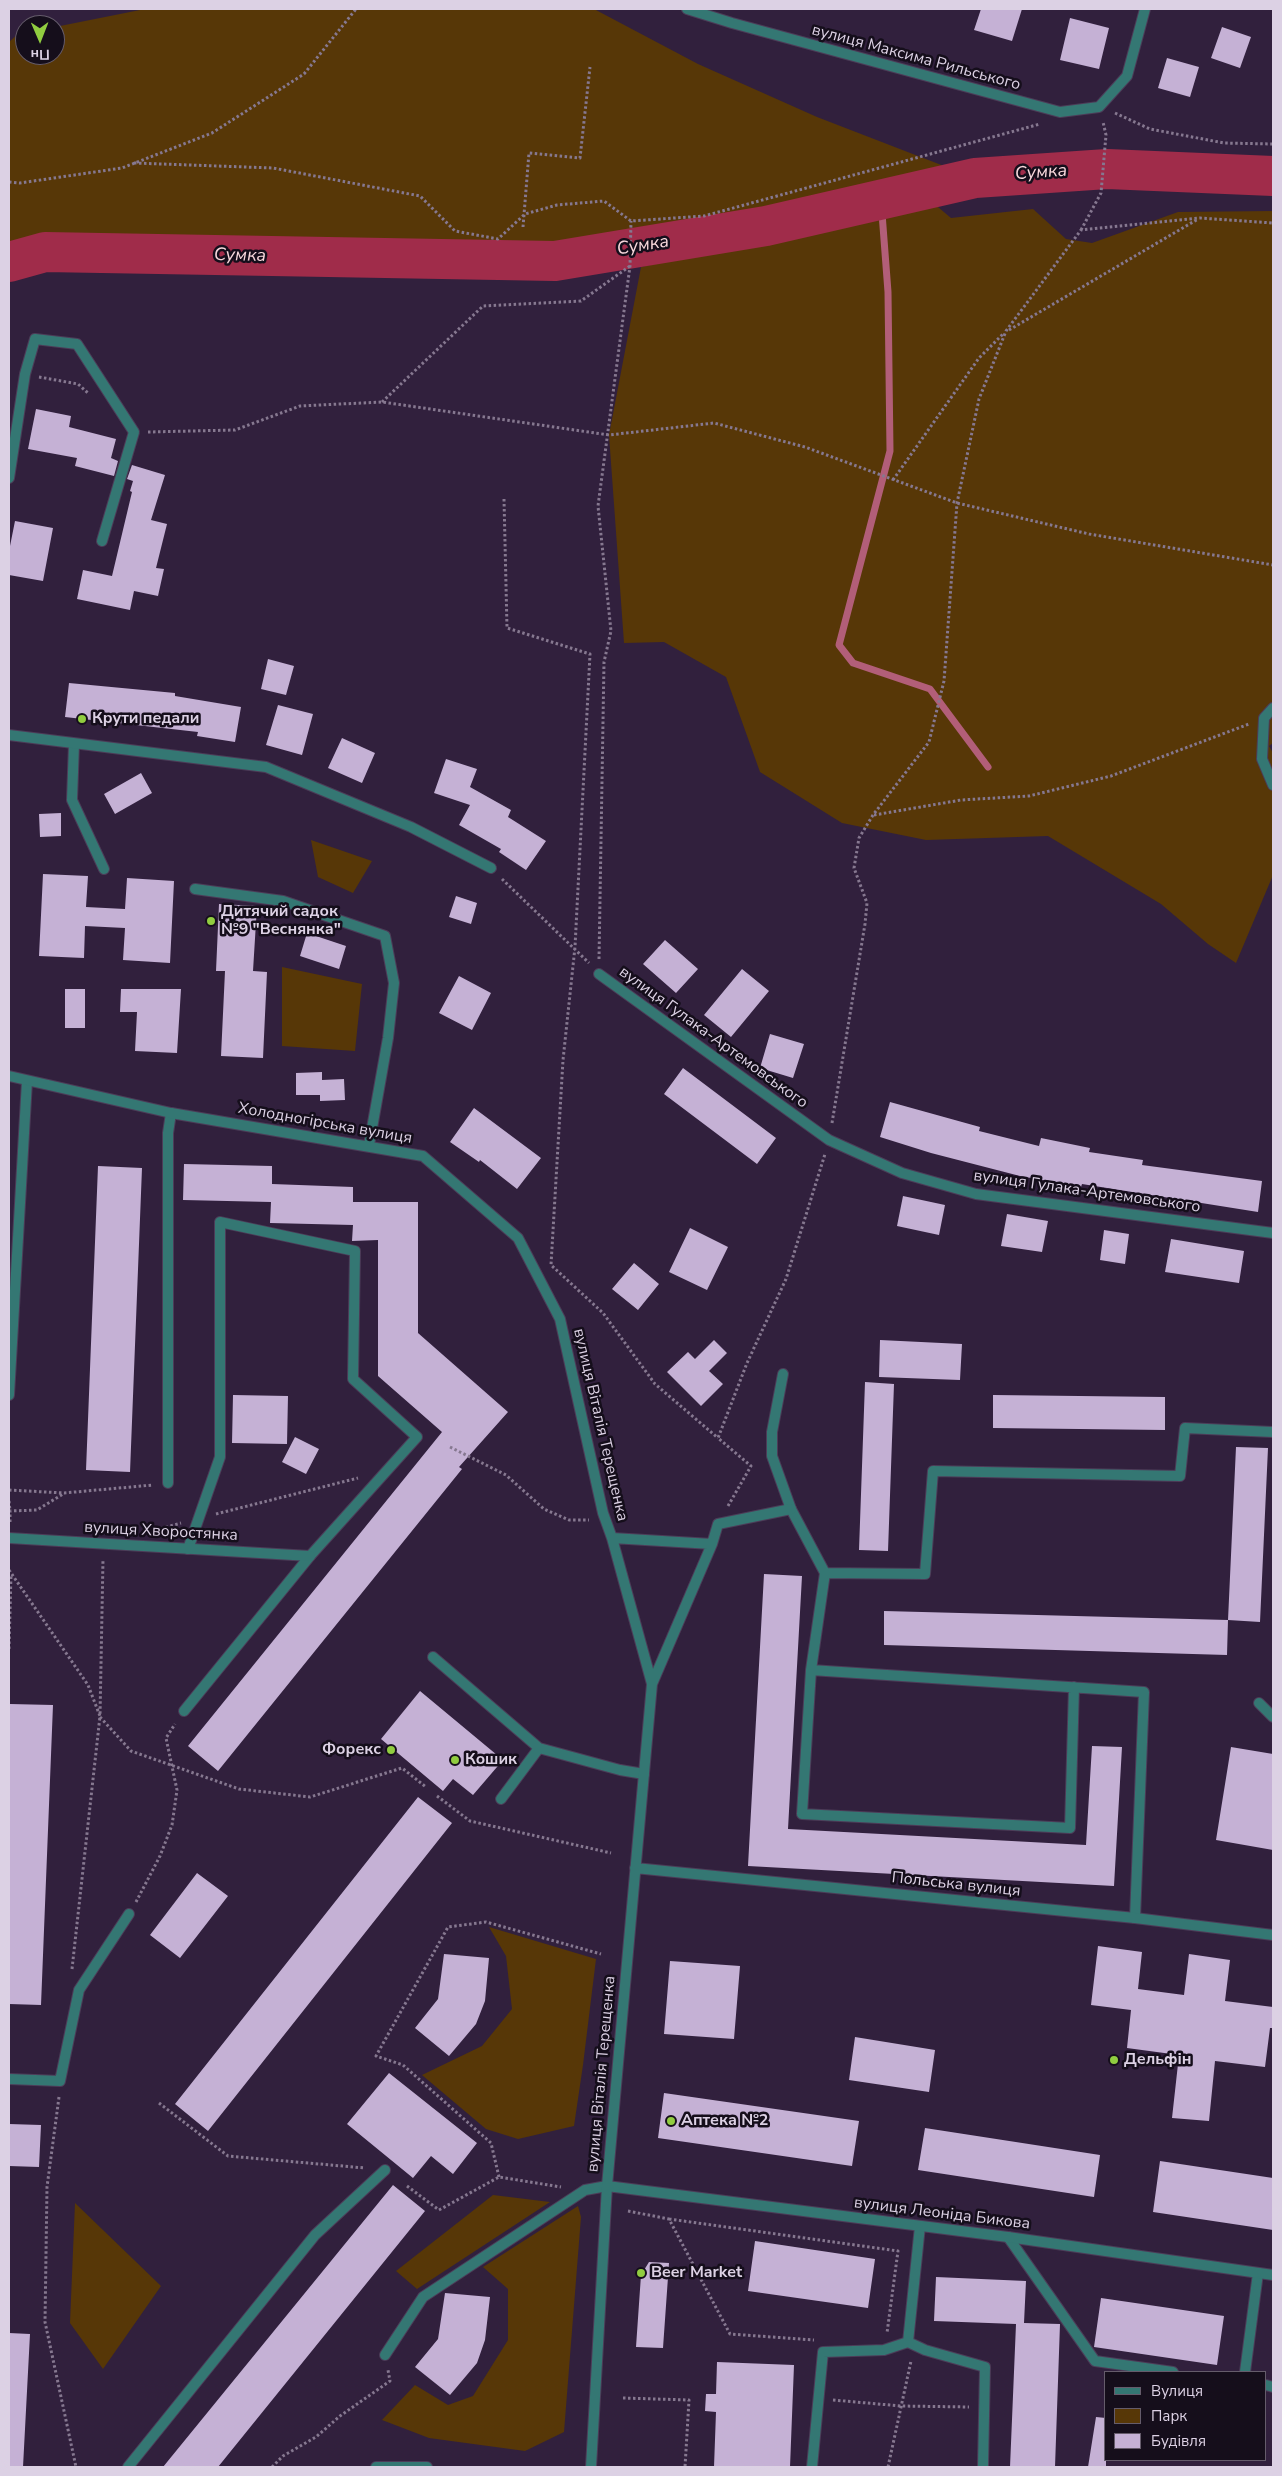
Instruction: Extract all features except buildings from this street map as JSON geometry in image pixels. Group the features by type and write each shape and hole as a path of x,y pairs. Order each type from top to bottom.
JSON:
{"street":[{"name":"вулиця Максима Рильського","path":"686,9 732,24 1060,112 1099,107"},
{"path":"1099,107 1127,76 1145,9"},
{"path":"9,478 25,374 35,339 77,344 134,432 102,542"},
{"path":"1273,708 1264,718 1262,759 1273,785"},
{"path":"9,735 266,767 411,827 491,868"},
{"path":"74,744 72,800 104,869"},
{"path":"195,889 283,901 385,936 394,983 388,1038 369,1145"},
{"name":"вулиця Гулака-Артемовського","path":"599,974 829,1140 902,1173 976,1194 1273,1233"},
{"name":"Холодногірська вулиця","path":"9,1076 171,1113 369,1145 422,1156 518,1238 560,1319"},
{"path":"9,1395 27,1081"},
{"path":"168,1483 168,1133 171,1113"},
{"path":"184,1710 310,1556 416,1437 353,1379 355,1251 220,1222 220,1457 188,1549"},
{"name":"вулиця Віталія Терещенка","path":"560,1319 603,1513 612,1538 652,1684"},
{"path":"783,1374 772,1432 772,1456 791,1509 825,1573 811,1670 802,1814 1070,1828 1074,1687"},
{"path":"825,1573 925,1574 932,1471 1180,1476 1184,1428 1273,1432"},
{"path":"718,1524 791,1509"},
{"name":"вулиця Віталія Терещенка","path":"591,2467 607,2186 652,1684 712,1544 718,1524"},
{"name":"вулиця Хворостянка","path":"9,1538 310,1556"},
{"name":"вулиця Віталія Терещенка","path":"612,1538 712,1544"},
{"path":"433,1657 539,1748 620,1770 644,1774"},
{"path":"811,1670 1144,1692 1135,1918"},
{"path":"1259,1703 1273,1717"},
{"path":"501,1799 539,1748"},
{"name":"Польська вулиця","path":"635,1868 1135,1918 1273,1935"},
{"path":"9,2079 60,2081 79,1990 129,1914"},
{"path":"128,2467 315,2236 385,2170"},
{"name":"вулиця Леоніда Бикова","path":"585,2190 607,2186 1008,2237 1273,2275"},
{"path":"385,2355 423,2297 585,2190"},
{"path":"908,2342 920,2226"},
{"path":"1008,2237 1096,2361 1166,2371"},
{"path":"1245,2371 1258,2273"},
{"path":"812,2467 823,2352 884,2350 908,2342 925,2350 985,2367 983,2467"},
{"path":"376,2467 427,2467"}],"path":[{"path":"9,182 20,184 122,168 212,133 304,74 356,9"},
{"path":"523,227 529,153 580,158 590,67"},
{"path":"1099,107 1150,129 1224,143 1273,144"},
{"path":"134,163 274,168 420,196 455,231 498,239 525,214 557,205 604,201 631,221 704,216 1042,124"},
{"path":"894,480 979,358 1006,332 1081,230 1100,193 1106,135"},
{"path":"1081,230 1200,218 1273,223"},
{"path":"718,1438 747,1363 786,1279 829,1140 867,903 854,868 859,838 873,815 929,742 944,681 957,503 979,399 1006,332 1200,218"},
{"path":"599,974 604,662 611,631 598,506 609,435 630,266 631,221"},
{"path":"382,402 483,306 581,302 630,266"},
{"path":"25,374 78,384 92,396"},
{"path":"134,432 235,430 300,406 382,402 609,435 714,423 805,447 957,503 1089,534 1273,565"},
{"path":"504,499 507,628 590,654 575,947 563,1060 551,1265 603,1313 655,1384 751,1466 718,1524"},
{"path":"873,815 961,800 1029,796 1111,776 1264,718"},
{"path":"491,868 575,947"},
{"path":"450,1447 506,1475 544,1509 569,1520 592,1520"},
{"path":"9,1490 64,1494 168,1483"},
{"path":"10,1511 37,1510 64,1494"},
{"path":"9,1500 9,1525"},
{"path":"100,1716 103,1544"},
{"path":"10,1572 88,1685 100,1716 132,1751 239,1788 310,1797 402,1768 426,1787"},
{"path":"9,1649 10,1572"},
{"path":"129,1914 160,1856 172,1825 177,1790 166,1738 184,1710"},
{"path":"437,1796 470,1821 611,1853"},
{"path":"499,2177 491,2143 403,2065 376,2056 448,1927 486,1922 602,1954"},
{"path":"159,2103 228,2156 385,2170"},
{"path":"407,2186 439,2210 499,2177 585,2190"},
{"path":"628,2211 670,2219 898,2251 886,2340"},
{"path":"670,2219 730,2334 822,2340"},
{"path":"272,2467 283,2456 316,2437 340,2416 390,2381 385,2355"},
{"path":"623,2398 689,2400 685,2467"},
{"path":"817,2399 901,2406 984,2407"}],"green space":[{"path":"145,9 594,9 698,64 817,117 975,178 766,226 555,261 45,252 9,258 9,42 15,37 15,65 65,65 65,25"},
{"path":"932,202 951,218 1033,209 1066,239 1092,243 1178,212 1273,211 1273,743 1269,746 1273,753 1273,875 1236,963 1208,944 1161,904 1048,836 926,840 842,823 760,772 726,677 664,642 624,643 609,435 641,267"},
{"path":"311,840 372,861 353,893 318,877"},
{"path":"282,967 362,984 355,1051 282,1046"},
{"path":"489,1927 596,1959 574,2126 518,2139 486,2129 422,2075 482,2046 512,2009 506,1956"},
{"path":"493,2195 550,2202 417,2289 396,2271"},
{"path":"75,2203 161,2286 103,2369 70,2323"},
{"path":"578,2206 581,2217 564,2432 525,2451 429,2438 382,2420 415,2385 448,2405 473,2396 508,2340 508,2289 483,2267"}],"waterway":[{"name":"Сумка","path":"9,262 45,252 555,261 766,226 975,178 1107,169 1273,176"},
{"path":"881,200 888,292 890,451 839,645 853,663 930,689 988,767"}],"place":[{"name":"Крути педали","path":"82,719"},
{"name":"Дитячий садок №9 \"Веснянка\"","path":"211,921"},
{"name":"Форекс","path":"391,1750"},
{"name":"Кошик","path":"455,1760"},
{"name":"Дельфін","path":"1114,2060"},
{"name":"Аптека №2","path":"671,2121"},
{"name":"Beer Market","path":"641,2273"}]}
